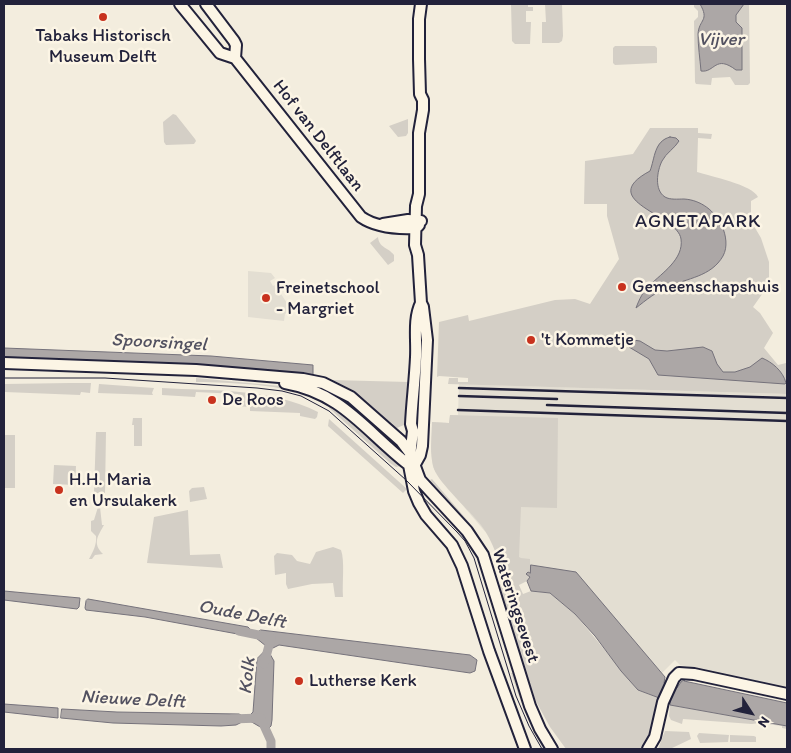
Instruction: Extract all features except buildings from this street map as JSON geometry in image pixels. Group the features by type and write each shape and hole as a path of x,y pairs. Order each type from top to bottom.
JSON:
{"street":[{"name":"Hof van Delftlaan","path":"180,4 220,53 231,57 361,217 369,222 395,229 418,223"},
{"name":"Hof van Delftlaan","path":"206,4 234,40 236,45 231,57"},
{"path":"412,464 420,454 422,446 421,363 417,315 421,303 418,255 422,246 418,223 422,201 419,194 420,119 416,105 420,94 419,29 421,4"},
{"path":"4,363 196,370 262,379"},
{"path":"410,453 413,431 411,424 421,363"},
{"path":"4,368 262,379"},
{"name":"Wateringsevest","path":"262,379 314,381 331,386 351,397 410,453 412,464 420,480 467,531 484,555 530,706 540,729 552,749"},
{"name":"Wateringsevest","path":"262,379 315,391 328,398 350,412 394,453 412,464"},
{"path":"393,435 403,434 411,424"},
{"name":"Wateringsevest","path":"412,464 410,475 419,503 426,516 452,545 463,568 489,651 525,749"},
{"path":"648,749 652,743 663,702 678,674 689,673 787,694"}],"shaded area":[{"path":"511,4 528,4 528,7 533,7 533,11 526,11 526,22 531,22 530,44 515,44 512,41"},
{"path":"545,4 562,4 563,36 562,41 559,43 542,43 542,22 546,22"},
{"name":"Vijver","path":"694,4 749,4 750,83 748,85 735,85 730,77 712,78 711,85 696,84 694,21 698,17 698,11"},
{"path":"615,46 655,46 657,48 657,63 615,65 613,63 613,48"},
{"path":"173,114 176,115 195,139 194,144 166,145 164,142 163,122"},
{"path":"408,119 408,133 406,136 398,137 389,126"},
{"path":"650,128 698,128 698,133 712,134 711,139 698,138 697,172 740,185 758,197 751,201 751,221 761,238 769,262 769,278 765,290 753,307 760,313 773,333 764,348 778,365 786,363 787,394 448,384 449,378 458,378 458,382 468,382 468,378 437,377 439,322 468,315 469,321 555,300 575,299 590,304 619,259 607,216 607,204 584,204 585,161 633,154"},
{"path":"378,237 380,243 394,255 394,261 388,265 370,243"},
{"name":"Freinetschool - Margriet","path":"248,271 271,273 275,278 270,281 273,286 275,285 291,309 285,314 284,321 248,317"},
{"path":"196,378 291,387 316,397 316,400 303,394 273,387 196,382"},
{"path":"331,380 409,382 408,419 406,424 397,428 382,420 331,383"},
{"path":"91,383 90,393 81,392 80,395 5,392 5,384"},
{"path":"99,384 154,388 153,395 98,393"},
{"path":"459,384 787,394 787,687 680,665 675,660 662,673 573,582 517,569 441,480 433,467 431,449 432,422 449,423 450,415 458,415"},
{"path":"162,388 242,392 262,395 300,404 318,412 315,419 300,416 300,413 250,411 250,407 237,406 238,394 196,392 195,397 162,395"},
{"path":"330,389 362,410 406,453 404,455 344,402 329,394"},
{"path":"330,401 401,466 396,467 390,463 329,408"},
{"path":"450,415 558,418 557,508 521,507 519,557 530,559 530,573 527,573 530,578 519,585 523,594 531,591 550,593 575,614 638,690 661,697 649,741 642,749 566,749 550,727 532,694 542,722 560,749 554,749 548,740 528,691 521,670 523,669 520,666 486,555 489,554 499,585 505,582 493,545 481,525 437,475 432,463 432,422 449,423"},
{"path":"133,418 142,418 142,446 134,446"},
{"path":"329,419 407,489 403,493 328,426"},
{"path":"96,432 106,432 105,493 94,493"},
{"path":"5,435 15,435 15,488 4,488"},
{"path":"54,465 76,466 75,485 53,484"},
{"path":"432,479 473,527 488,552 485,553 474,533 430,480"},
{"path":"204,487 207,499 190,502 189,491 192,488"},
{"path":"98,507 100,507 102,525 104,525 98,536 97,543 103,554 95,555 92,559 89,559 96,539 96,536 91,531 91,521 94,520"},
{"path":"188,510 190,555 220,554 223,568 147,563 154,517"},
{"path":"333,547 341,550 342,555 343,597 335,597 333,583 312,584 288,589 286,573 275,575 274,556 277,553 292,555 297,561 310,564 316,552"},
{"path":"511,673 514,673 524,707 550,749 543,749 538,740 525,712"},
{"path":"670,705 787,726 787,729 782,728 782,726 759,723 683,719 682,724 671,720 669,716"},
{"path":"665,731 689,732 691,739 670,749 658,749"},
{"path":"699,733 729,735 728,742 700,743 697,736"},
{"path":"730,735 754,736 756,737 756,742 730,742"}],"water":[{"name":"Vijver","path":"700,4 744,4 736,15 736,22 742,28 742,70 736,70 724,64 719,64 706,71 701,71 698,34 704,14"},
{"path":"670,137 676,138 679,141 660,165 658,175 659,190 667,198 690,200 707,207 719,221 726,241 726,249 718,263 705,273 664,289 651,296 636,308 645,290 676,259 681,246 681,239 677,230 643,207 634,199 631,191 635,182 650,171 658,146"},
{"path":"629,341 640,341 655,350 667,351 703,347 712,351 717,364 723,372 735,372 750,367 762,358 777,368 786,383 658,375 649,359 629,347"},
{"path":"4,348 211,356 313,365 313,375 217,366 4,357"},
{"path":"531,565 576,572 665,677 664,683 677,688 685,679 684,681 787,703 787,726 670,705 670,702 638,690 575,614 550,593 531,591 527,581 530,577 526,574 530,573"},
{"path":"4,591 80,598 79,607 77,609 4,600"},
{"path":"88,599 248,627 251,630 249,636 145,617 86,610 86,601"},
{"path":"261,630 470,655 477,660 475,671 470,673 279,645 273,648 266,646 256,638"},
{"path":"264,652 270,654 274,661 272,720 271,726 268,729 262,728 250,721 250,715 253,712 257,659"},
{"path":"4,704 58,708 58,718 4,712"},
{"path":"62,709 239,714 241,715 242,722 236,725 221,726 113,723 61,718"}],"waterway":[{"name":"Oude Delft","path":"239,631 268,637"},
{"name":"Kolk","path":"264,664 271,638"},
{"name":"Nieuwe Delft","path":"231,719 261,718"},
{"path":"261,719 271,741 271,749"}],"tram line":[{"path":"4,378 105,378 257,388 282,391 301,396 329,411 406,480 465,541 474,558 516,696 529,726 542,749"}],"railway":[{"path":"459,388 787,398"},
{"path":"459,396 557,399"},
{"path":"547,405 787,413"},
{"path":"458,410 787,421"}],"place":[{"name":"Tabaks Historisch Museum Delft","path":"103,17"},
{"name":"Gemeenschapshuis","path":"622,287"},
{"name":"Freinetschool - Margriet","path":"266,298"},
{"name":"'t Kommetje","path":"531,340"},
{"name":"De Roos","path":"212,400"},
{"name":"H.H. Maria en Ursulakerk","path":"59,490"},
{"name":"Lutherse Kerk","path":"299,681"}],"district":[{"name":"AGNETAPARK","path":"698,222"}],"water label":[{"name":"Spoorsingel","path":"159,343"}]}
